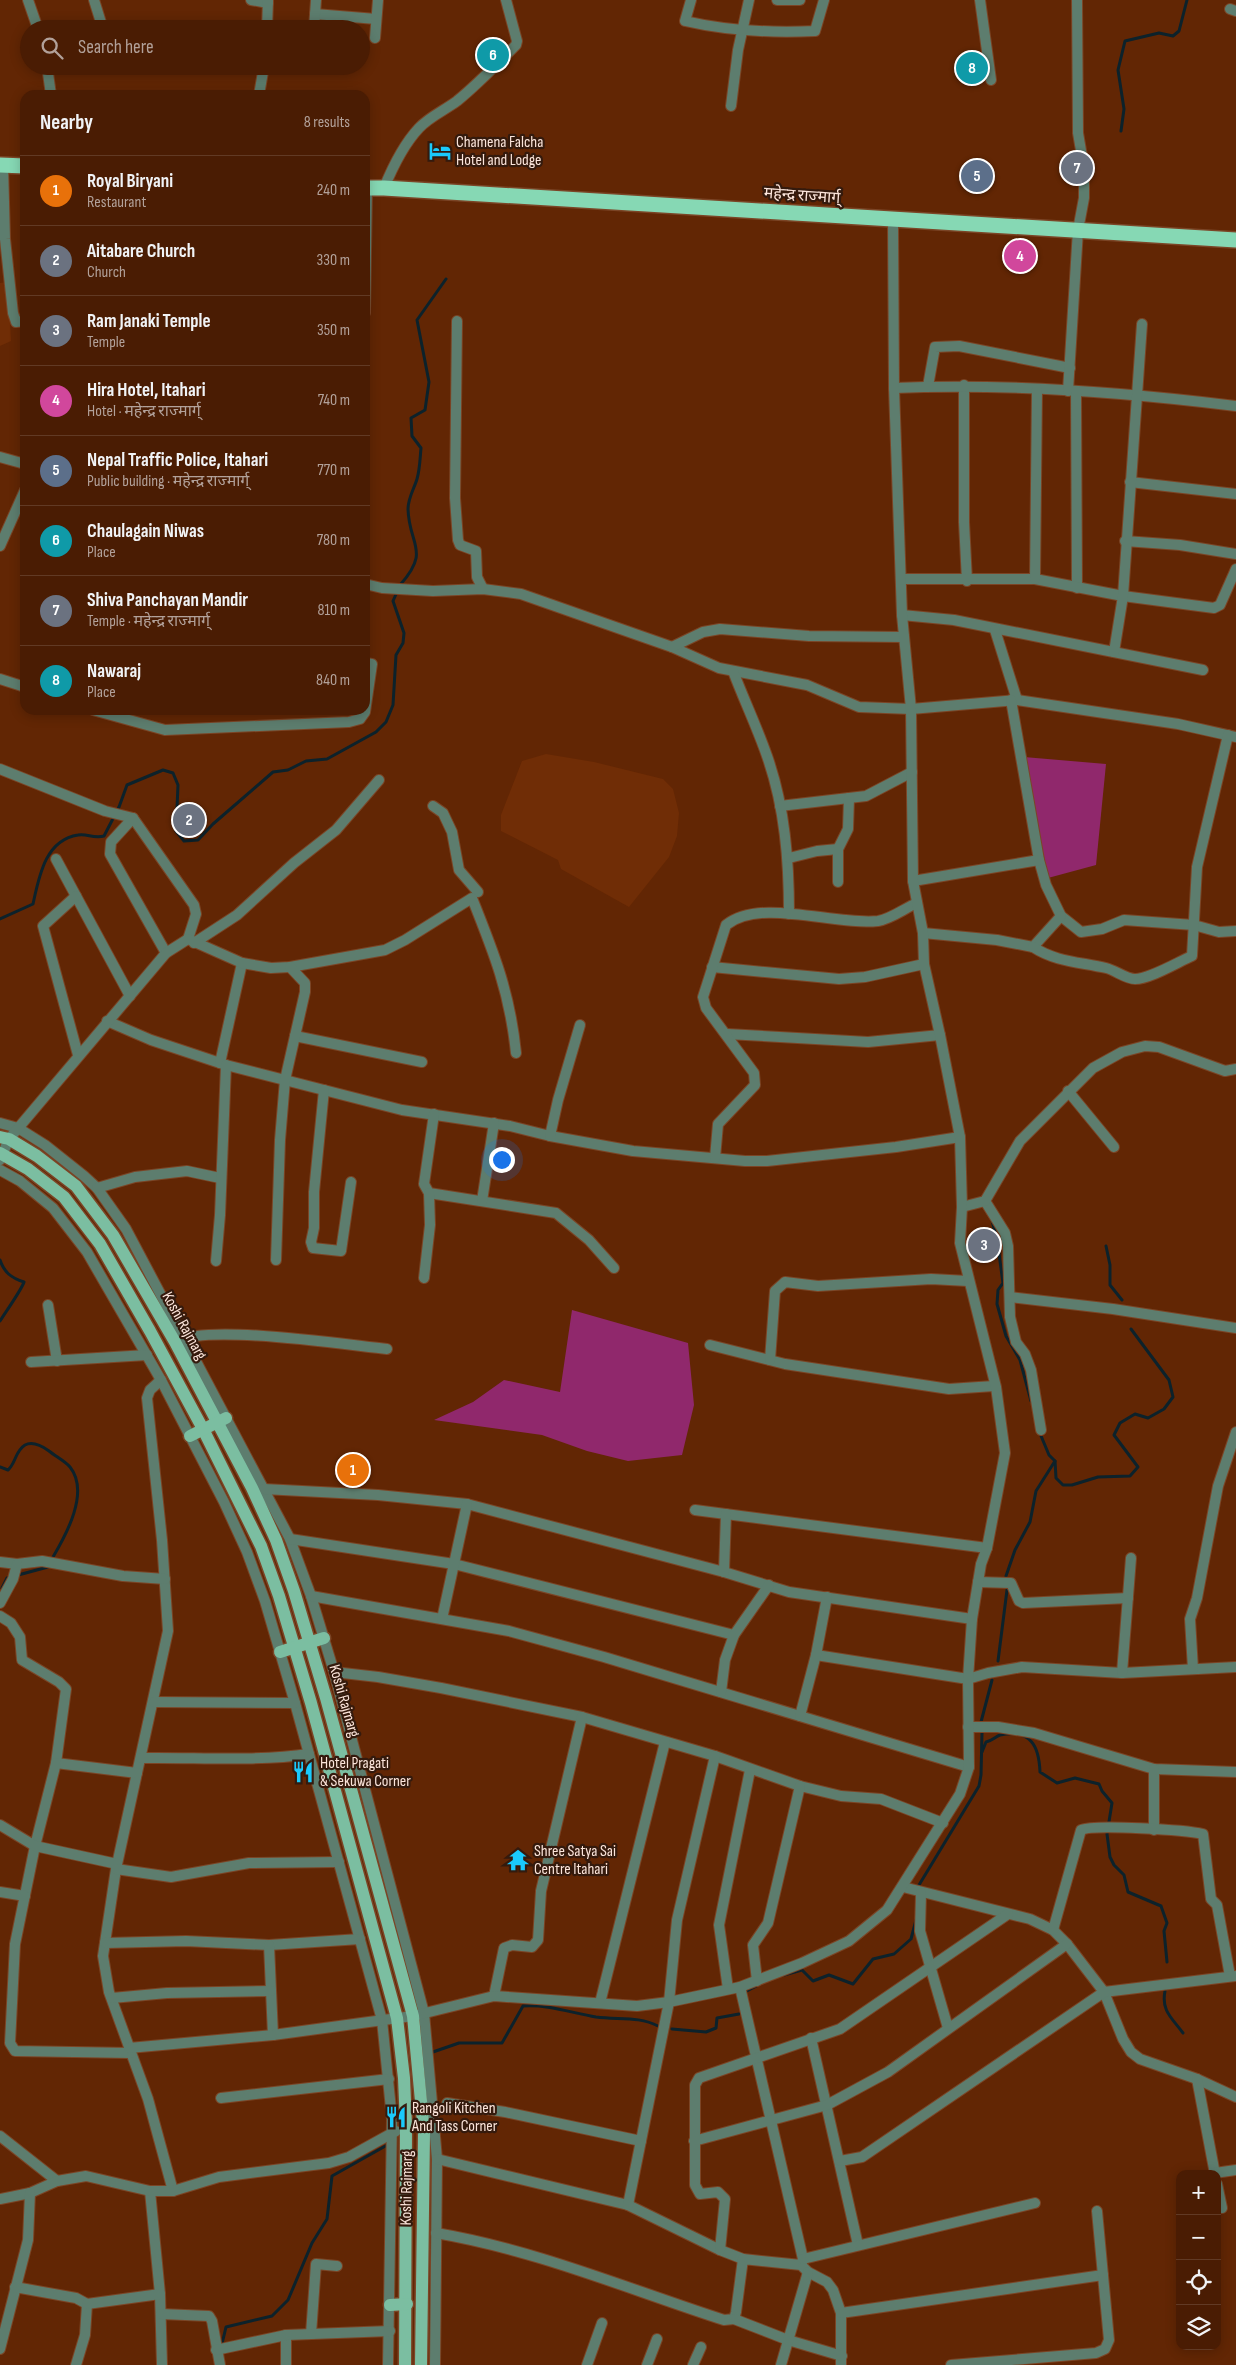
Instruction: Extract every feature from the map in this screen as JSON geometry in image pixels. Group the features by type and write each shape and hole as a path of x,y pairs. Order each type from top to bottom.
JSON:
{"highway":[{"path":"2,165 20,166"},
{"name":"महेन्द्र राज्मार्ग्","path":"370,188 1236,240"}],"main road":[{"name":"Koshi Rajmarg","path":"4,1138 37,1156 76,1186 113,1235 179,1340 222,1420 276,1540 310,1642 419,2015 429,2126 424,2188 421,2365"},
{"name":"Koshi Rajmarg","path":"1,1156 28,1169 64,1197 100,1244 203,1429 261,1546 294,1647 397,2018 404,2078 407,2128 405,2365"},
{"path":"190,1436 222,1420"},
{"path":"280,1652 324,1638"},
{"path":"424,2188 437,2188"},
{"path":"390,2305 407,2304"}],"street":[{"path":"28,0 35,20"},
{"path":"94,0 100,20"},
{"path":"251,0 268,2 267,20"},
{"path":"315,20 316,0"},
{"path":"375,38 378,0"},
{"path":"384,188 392,168 408,141 421,126 456,102 482,80 516,45 517,41 506,0"},
{"path":"691,0 685,21 713,28 744,31 815,31 824,0"},
{"path":"731,106 738,50 744,31 749,0"},
{"path":"777,0 800,0"},
{"path":"980,0 991,80"},
{"path":"1077,0 1078,133 1084,168 1084,198 1078,230 1070,368 1077,588"},
{"path":"315,14 376,20"},
{"path":"48,75 50,90"},
{"path":"260,90 262,75"},
{"path":"2,165 5,239 4,276 16,322 20,322"},
{"path":"0,1616 11,1623 20,1637 22,1660 59,1682 66,1690 56,1763 34,1846 15,1944 10,2040 12,2048 16,2051 130,2050 273,2035 419,2015 494,1996 637,2006 669,2002 740,1987 849,1941 886,1910 903,1887 960,1794 968,1767 968,1679 972,1619 981,1564 987,1548 1005,1453 996,1387 994,1386 986,1341 968,1281 960,1243 962,1207 960,1137 924,964 923,932 914,881 911,708 902,615 894,388 893,219"},
{"path":"457,321 455,498 458,540 460,545 476,551 477,577 483,589"},
{"path":"1114,652 1123,596 1125,541 1142,324"},
{"path":"928,386 935,347 958,346 1070,368"},
{"path":"894,388 964,385 1136,394 1236,406"},
{"path":"964,385 964,522 967,581"},
{"path":"1035,579 1037,389"},
{"path":"0,457 20,463"},
{"path":"1130,482 1236,494"},
{"path":"1,542 20,507"},
{"path":"1125,541 1180,545 1236,554"},
{"path":"901,580 1035,579 1123,596 1214,608 1220,605 1232,588 1236,568"},
{"path":"370,585 382,588 433,591 483,589 521,594 672,647 719,668 807,685 859,707 911,708 1014,700 1178,724 1232,736 1197,867 1192,956 1154,974 1135,979 1107,968 1074,964 1044,954 1033,947 997,940 923,932"},
{"path":"902,615 954,620 995,630 1204,670"},
{"path":"672,647 703,632 720,630 809,636 904,637"},
{"path":"995,630 1014,700 1039,860 1046,885 1061,916 1081,932 1102,929 1124,920 1194,925 1219,932 1236,931"},
{"path":"370,664 372,664 370,678"},
{"path":"733,671 768,757 780,806 789,858 790,914"},
{"path":"0,678 20,686"},
{"path":"117,715 165,730 349,722 360,719 363,715"},
{"path":"0,769 105,811 129,817 194,905 196,914 191,941"},
{"path":"780,806 866,796 912,772"},
{"path":"1,1156 4,1138 18,1128 166,953 237,915 294,863 336,830 380,780"},
{"path":"838,882 838,849 848,828 849,798"},
{"path":"433,806 443,813 452,832 459,870 478,892"},
{"path":"129,817 111,842 110,854 166,953"},
{"path":"789,858 817,851 838,849"},
{"path":"56,860 130,996"},
{"path":"914,881 1039,860"},
{"path":"76,896 47,921 43,926 43,932 78,1055"},
{"path":"191,941 242,963 271,968 290,967 385,950 405,940 472,898 501,971 513,1018 516,1053"},
{"path":"715,1158 718,1124 755,1084 756,1078 727,1034 706,1008 704,997 726,925 735,918 745,914 790,914 856,922 881,921 917,903"},
{"path":"1033,947 1061,916"},
{"path":"216,1261 220,1215 223,1064 242,963"},
{"path":"712,967 838,979 865,977 924,964"},
{"path":"276,1260 280,1140 285,1080 306,988 305,983 290,967"},
{"path":"107,1021 151,1040 223,1064 402,1110 494,1123 633,1152 767,1161 896,1147 960,1137"},
{"path":"550,1136 558,1100 580,1025"},
{"path":"727,1034 868,1042 940,1035"},
{"path":"295,1036 422,1062"},
{"path":"962,1207 984,1201 1020,1141 1093,1068 1122,1052 1145,1046 1158,1047 1225,1071 1236,1069"},
{"path":"324,1090 314,1192 314,1228 311,1242 314,1248 341,1251 351,1182"},
{"path":"1068,1091 1114,1147"},
{"path":"434,1114 424,1184 425,1189 430,1193 556,1213 589,1240 614,1268"},
{"path":"0,1123 18,1128 45,1145 97,1188 126,1229 179,1340 211,1335 283,1338 387,1349"},
{"path":"482,1200 494,1123"},
{"path":"0,1170 20,1181 53,1208 87,1252 147,1355 190,1436 247,1552 280,1652 310,1754 382,2020 389,2079 392,2140 388,2365"},
{"path":"97,1188 135,1177 187,1171 220,1178"},
{"path":"424,1278 430,1225 430,1193"},
{"path":"984,1201 1005,1232 1008,1246 1010,1317 1016,1342 1025,1354 1031,1370 1041,1430"},
{"path":"770,1360 775,1291 785,1282 818,1286 932,1279 968,1281"},
{"path":"1010,1297 1113,1309 1236,1328"},
{"path":"48,1305 57,1361"},
{"path":"710,1345 770,1360 949,1389 994,1386"},
{"path":"31,1362 147,1355"},
{"path":"161,1380 150,1390 147,1398 165,1579 168,1631 154,1702 116,1866 103,1956 112,1998 148,2099 173,2191"},
{"path":"222,1420 264,1489 290,1539 311,1596 334,1672 419,2015 434,2107 429,2126 437,2159 435,2365"},
{"path":"1193,1669 1190,1619 1197,1598 1218,1486 1236,1432"},
{"path":"264,1489 378,1495 467,1504 724,1572 789,1592 972,1619"},
{"path":"442,1619 467,1504"},
{"path":"695,1510 987,1548"},
{"path":"724,1572 726,1514"},
{"path":"290,1539 454,1564 734,1635"},
{"path":"1122,1673 1131,1558"},
{"path":"0,1562 15,1572"},
{"path":"0,1604 15,1572 42,1562 123,1576 165,1579"},
{"path":"978,1582 1011,1583 1019,1601 1023,1603 1128,1598"},
{"path":"721,1692 725,1660 734,1635 769,1585"},
{"path":"311,1596 509,1631 721,1692 968,1767"},
{"path":"800,1716 816,1655 827,1597"},
{"path":"816,1655 968,1679 988,1673 1022,1667 1122,1673 1236,1667"},
{"path":"334,1672 378,1677 441,1688 582,1717 715,1756 750,1770 800,1786 841,1796 881,1799 943,1823"},
{"path":"154,1702 295,1702"},
{"path":"494,1996 504,1948 512,1945 532,1947 538,1940 541,1891 582,1717"},
{"path":"968,1728 998,1727 1034,1733 1154,1768 1236,1772"},
{"path":"600,2003 665,1742"},
{"path":"141,1758 242,1757 275,1759 310,1754"},
{"path":"628,2205 669,2002 677,1920 715,1756"},
{"path":"56,1763 137,1773"},
{"path":"1154,1768 1154,1830"},
{"path":"728,1989 719,1925 750,1770"},
{"path":"757,1981 753,1946 768,1923 800,1786"},
{"path":"0,1825 34,1846 171,1877 249,1863 339,1862"},
{"path":"840,2162 862,2157 1104,1992 1233,1976 1217,1905 1211,1900 1203,1834 1154,1830 1085,1828 1078,1835 1053,1930"},
{"path":"903,1887 1030,1919 1053,1930 1104,1992 1123,2039 1131,2052 1140,2060 1197,2079 1236,2097"},
{"path":"0,1892 25,1896"},
{"path":"921,1893 920,1931 929,1969 948,2028"},
{"path":"720,2250 725,2199 718,2192 700,2194 696,2190 694,2141 695,2085 699,2078 840,2029 1008,1914"},
{"path":"105,1943 186,1941 268,1945 360,1939"},
{"path":"694,2141 827,2104 888,2072 1066,1944"},
{"path":"268,1945 273,2035"},
{"path":"740,1987 804,2266 782,2365"},
{"path":"112,1998 271,1990"},
{"path":"811,2038 858,2245"},
{"path":"221,2098 389,2079"},
{"path":"1197,2079 1214,2170"},
{"path":"447,2104 505,2112 641,2141"},
{"path":"0,2199 30,2193 56,2181 86,2176 150,2190 173,2191 219,2176 329,2164 392,2140 407,2128"},
{"path":"0,2136 56,2181"},
{"path":"437,2159 628,2205 720,2250 743,2259 804,2266 858,2245 1035,2203"},
{"path":"1221,2172 1236,2170"},
{"path":"150,2190 160,2294 162,2365"},
{"path":"0,2349 28,2240 30,2193"},
{"path":"1221,2203 1222,2208"},
{"path":"951,2365 1096,2353 1105,2350 1110,2340 1096,2211"},
{"path":"436,2234 534,2256 718,2318 734,2319 842,2360 841,2313 833,2290 827,2282 804,2266"},
{"path":"734,2319 743,2259"},
{"path":"311,2334 316,2264 337,2266"},
{"path":"841,2313 1103,2275"},
{"path":"15,2287 76,2298 87,2304 160,2294"},
{"path":"76,2365 85,2335 87,2304"},
{"path":"161,2314 209,2316 212,2321 220,2365"},
{"path":"587,2365 602,2324"},
{"path":"216,2350 286,2335 390,2331"},
{"path":"286,2335 286,2365"},
{"path":"647,2365 658,2339"},
{"path":"693,2365 701,2347"}],"shaded area":[{"path":"8,282 11,341 0,346 0,283"},
{"path":"546,754 594,762 663,779 673,789 679,813 677,836 669,857 629,907 561,869 558,860 501,831 501,815 522,761"},
{"path":"1024,757 1106,764 1096,865 1048,878"},
{"path":"572,1310 688,1343 694,1405 682,1455 628,1461 587,1451 542,1435 434,1420 473,1402 504,1380 560,1392"}],"waterway":[{"path":"1121,131 1124,109 1118,70 1125,41 1159,33 1173,36 1179,31 1187,0"},
{"path":"400,585 414,564 416,555 409,521 408,505 418,475 421,448 412,436 411,418 425,410 429,382 417,320 446,279"},
{"path":"0,919 33,904 45,861 58,844 67,838 78,835 104,836 119,807 127,785 163,770 173,773 178,785 176,831 184,841 198,840 213,824 273,772 288,770 306,761 327,759 376,732 386,722 393,705 396,655 403,643 404,633 393,601 397,592"},
{"path":"991,1217 997,1239 1003,1283 998,1290 997,1304 1006,1336 1020,1360 1031,1401"},
{"path":"1106,1246 1110,1265 1110,1285 1122,1300"},
{"path":"0,1260 9,1274 15,1279 24,1282 0,1321"},
{"path":"1039,1431 1049,1455 1055,1461 1056,1478 1063,1485 1072,1485 1098,1477 1130,1476 1138,1467 1114,1435 1120,1423 1135,1414 1148,1418 1164,1409 1173,1397 1169,1380 1131,1329"},
{"path":"0,1467 8,1470 22,1448 25,1445 31,1444 43,1447 63,1461 70,1467 76,1477 78,1489 74,1513 53,1557"},
{"path":"1006,1576 1015,1550 1030,1522 1036,1491 1055,1461"},
{"path":"2,1588 7,1578 48,1567"},
{"path":"998,1661 1007,1590"},
{"path":"981,1722 992,1680"},
{"path":"919,1885 979,1786 982,1733"},
{"path":"982,1752 986,1742 1000,1735 1019,1735 1026,1737 1035,1747 1038,1754 1040,1772 1057,1783 1075,1778 1099,1784 1112,1803 1107,1834 1110,1857 1114,1865 1124,1875 1128,1892 1161,1906 1167,1923 1164,1931 1167,1962"},
{"path":"784,1975 802,1970 813,1981 829,1975 853,1984 873,1959 894,1954 911,1939 916,1920"},
{"path":"745,1992 760,1984"},
{"path":"1165,1991 1166,2009 1183,2033"},
{"path":"430,2053 459,2043 502,2043 523,2006 550,2008 596,2017 643,2021 658,2026"},
{"path":"672,2029 706,2032 716,2028 717,2018 739,2014"},
{"path":"409,2131 420,2124"},
{"path":"221,2348 226,2327 272,2316 288,2300 312,2243 327,2219 332,2176 389,2144"}],"place":[{"name":"Chaulagain Niwas","path":"493,55"},
{"name":"Nawaraj","path":"972,68"},
{"name":"Chamena Falcha Hotel and Lodge","path":"440,151"},
{"name":"Shiva Panchayan Mandir","path":"1077,168"},
{"name":"Nepal Traffic Police, Itahari","path":"977,176"},
{"name":"Hira Hotel, Itahari","path":"1020,256"},
{"name":"Aitabare Church","path":"189,820"},
{"name":"Ram Janaki Temple","path":"984,1245"},
{"name":"Royal Biryani","path":"353,1470"},
{"name":"Hotel Pragati & Sekuwa Corner","path":"303,1772"},
{"name":"Shree Satya Sai Centre Itahari","path":"518,1860"},
{"name":"Rangoli Kitchen And Tass Corner","path":"396,2117"}]}
